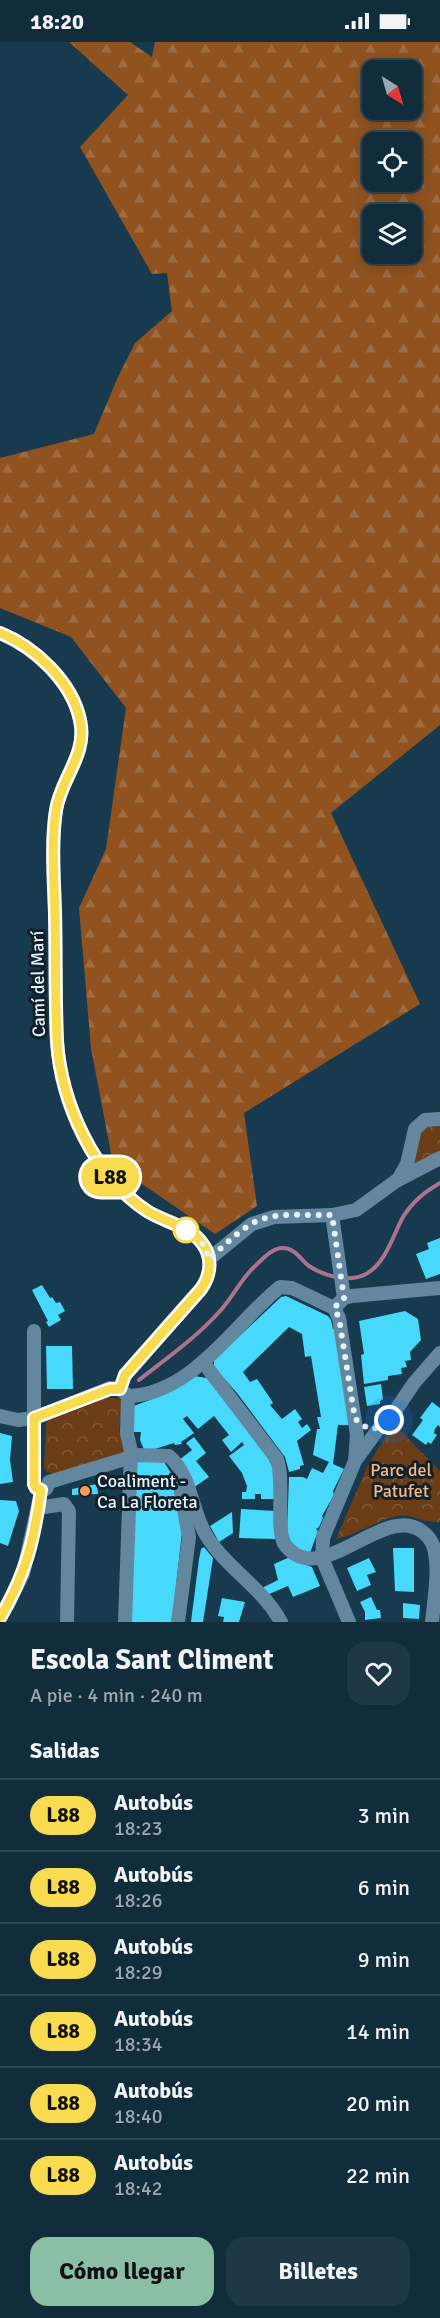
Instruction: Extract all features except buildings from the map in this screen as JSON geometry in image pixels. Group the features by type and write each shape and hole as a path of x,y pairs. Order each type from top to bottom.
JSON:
{"street":[{"name":"Camí del Marí","path":"0,633 26,647 50,668 70,694 81,722 81,746 56,807 54,844 57,1040 62,1073 73,1112 101,1163 122,1190 148,1212 194,1235 204,1245 209,1259"},
{"path":"396,1182 407,1164 415,1130 425,1120 440,1119"},
{"path":"125,1622 131,1451 127,1434 125,1375 201,1289 208,1276 209,1259 242,1232 258,1221 274,1217 332,1215 356,1210 396,1182 440,1158"},
{"path":"332,1215 339,1318 357,1435 355,1461"},
{"path":"0,1416 18,1420 34,1418 110,1389 136,1396 163,1387 203,1362 280,1287 292,1288 339,1303 375,1293 440,1288"},
{"path":"0,1618 23,1574 41,1484 34,1418 34,1330"},
{"path":"349,1622 322,1558 323,1538 355,1461 379,1428 389,1420 414,1383 440,1353"},
{"path":"203,1362 277,1459 282,1476 281,1529 283,1542 295,1554 315,1560 396,1526 416,1527 436,1541 432,1622"},
{"path":"355,1419 369,1429 379,1428"},
{"path":"41,1484 129,1457 144,1454 164,1455 177,1464 183,1475 204,1532 210,1542 227,1563 268,1602 281,1622"},
{"path":"177,1464 189,1537 178,1622"},
{"path":"38,1508 64,1504 69,1511 67,1622"}],"green space":[{"path":"69,42 130,42 152,57 155,42 440,42 440,725 331,813 420,1004 244,1113 257,1206 215,1234 113,1164 91,1048 79,908 106,849 126,708 71,637 0,608 0,458 94,434 135,343 172,311 167,273 152,274 80,147 128,95"},
{"path":"440,1123 440,1154 413,1168 422,1126"},
{"path":"104,1397 123,1399 119,1430 125,1452 55,1474 47,1472 44,1468 47,1417"},
{"name":"Parc del Patufet","path":"400,1430 440,1471 440,1522 398,1516 336,1539 368,1465 388,1433"}],"waterway":[{"path":"139,1380 202,1330 224,1306 248,1273 275,1250 283,1248 291,1250 309,1266 329,1275 352,1278 366,1274 384,1256 403,1217 411,1206 424,1193 440,1183"}],"bus line":[{"name":"L88","path":"0,633 26,647 50,668 70,694 81,722 81,746 56,807 54,830 57,1040 66,1091 78,1124 111,1178 129,1197 148,1212 200,1240 207,1253 209,1265 208,1276 201,1289 125,1375 120,1389 110,1389 34,1418 34,1484 38,1490 41,1490 38,1508 23,1574 0,1618"}],"place":[{"name":"Coaliment - Ca La Floreta","path":"85,1491"}],"route":[{"path":"186,1230 204,1245 209,1259 258,1221 274,1217 332,1215 344,1298 334,1308 339,1318 355,1419 364,1427 374,1430 389,1420"}]}
